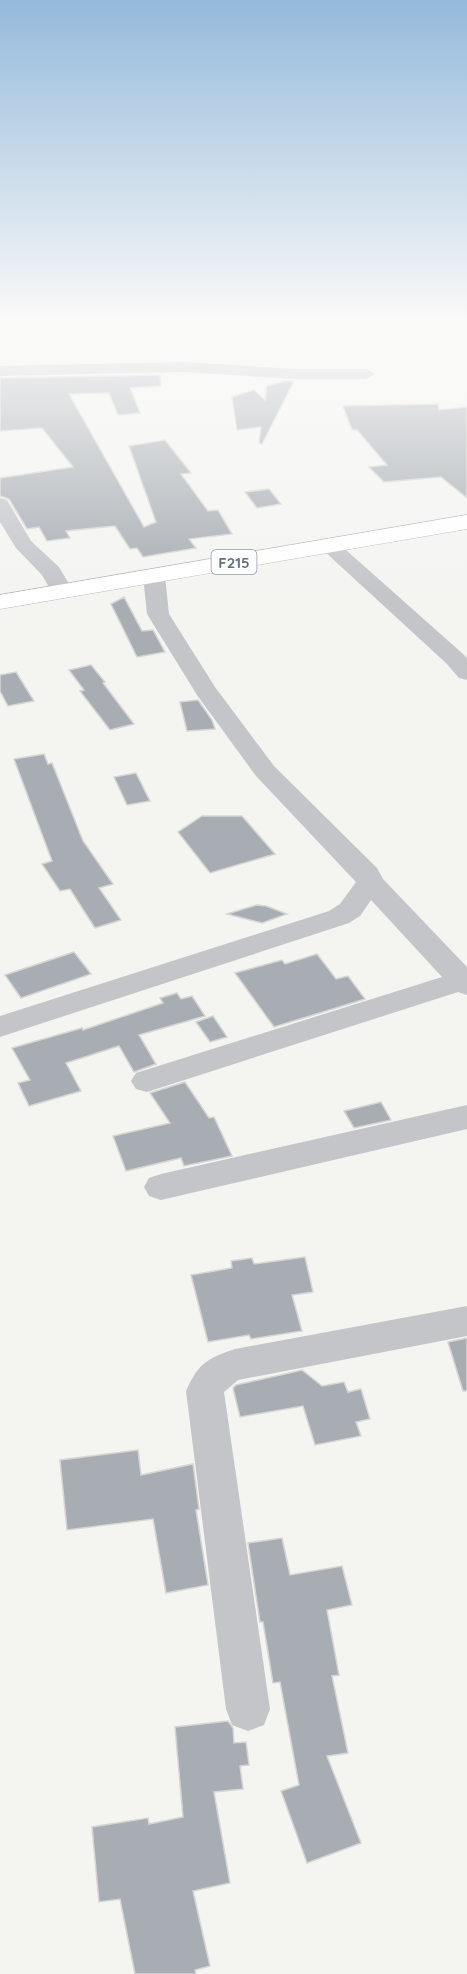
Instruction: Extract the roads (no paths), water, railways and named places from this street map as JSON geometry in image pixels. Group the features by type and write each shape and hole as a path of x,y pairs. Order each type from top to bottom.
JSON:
{"main road":[{"name":"F215","path":"0,602 467,522"}],"street":[{"path":"0,504 23,544 51,572 62,591"},
{"path":"330,546 455,659 467,673"},
{"path":"147,1081 465,983 370,882 367,874 265,771 166,630 158,614 154,576"},
{"path":"0,1027 339,917 350,910 370,882"},
{"path":"161,1187 467,1117"},
{"path":"249,1709 205,1391 211,1378 220,1370 235,1365 467,1321"}]}
